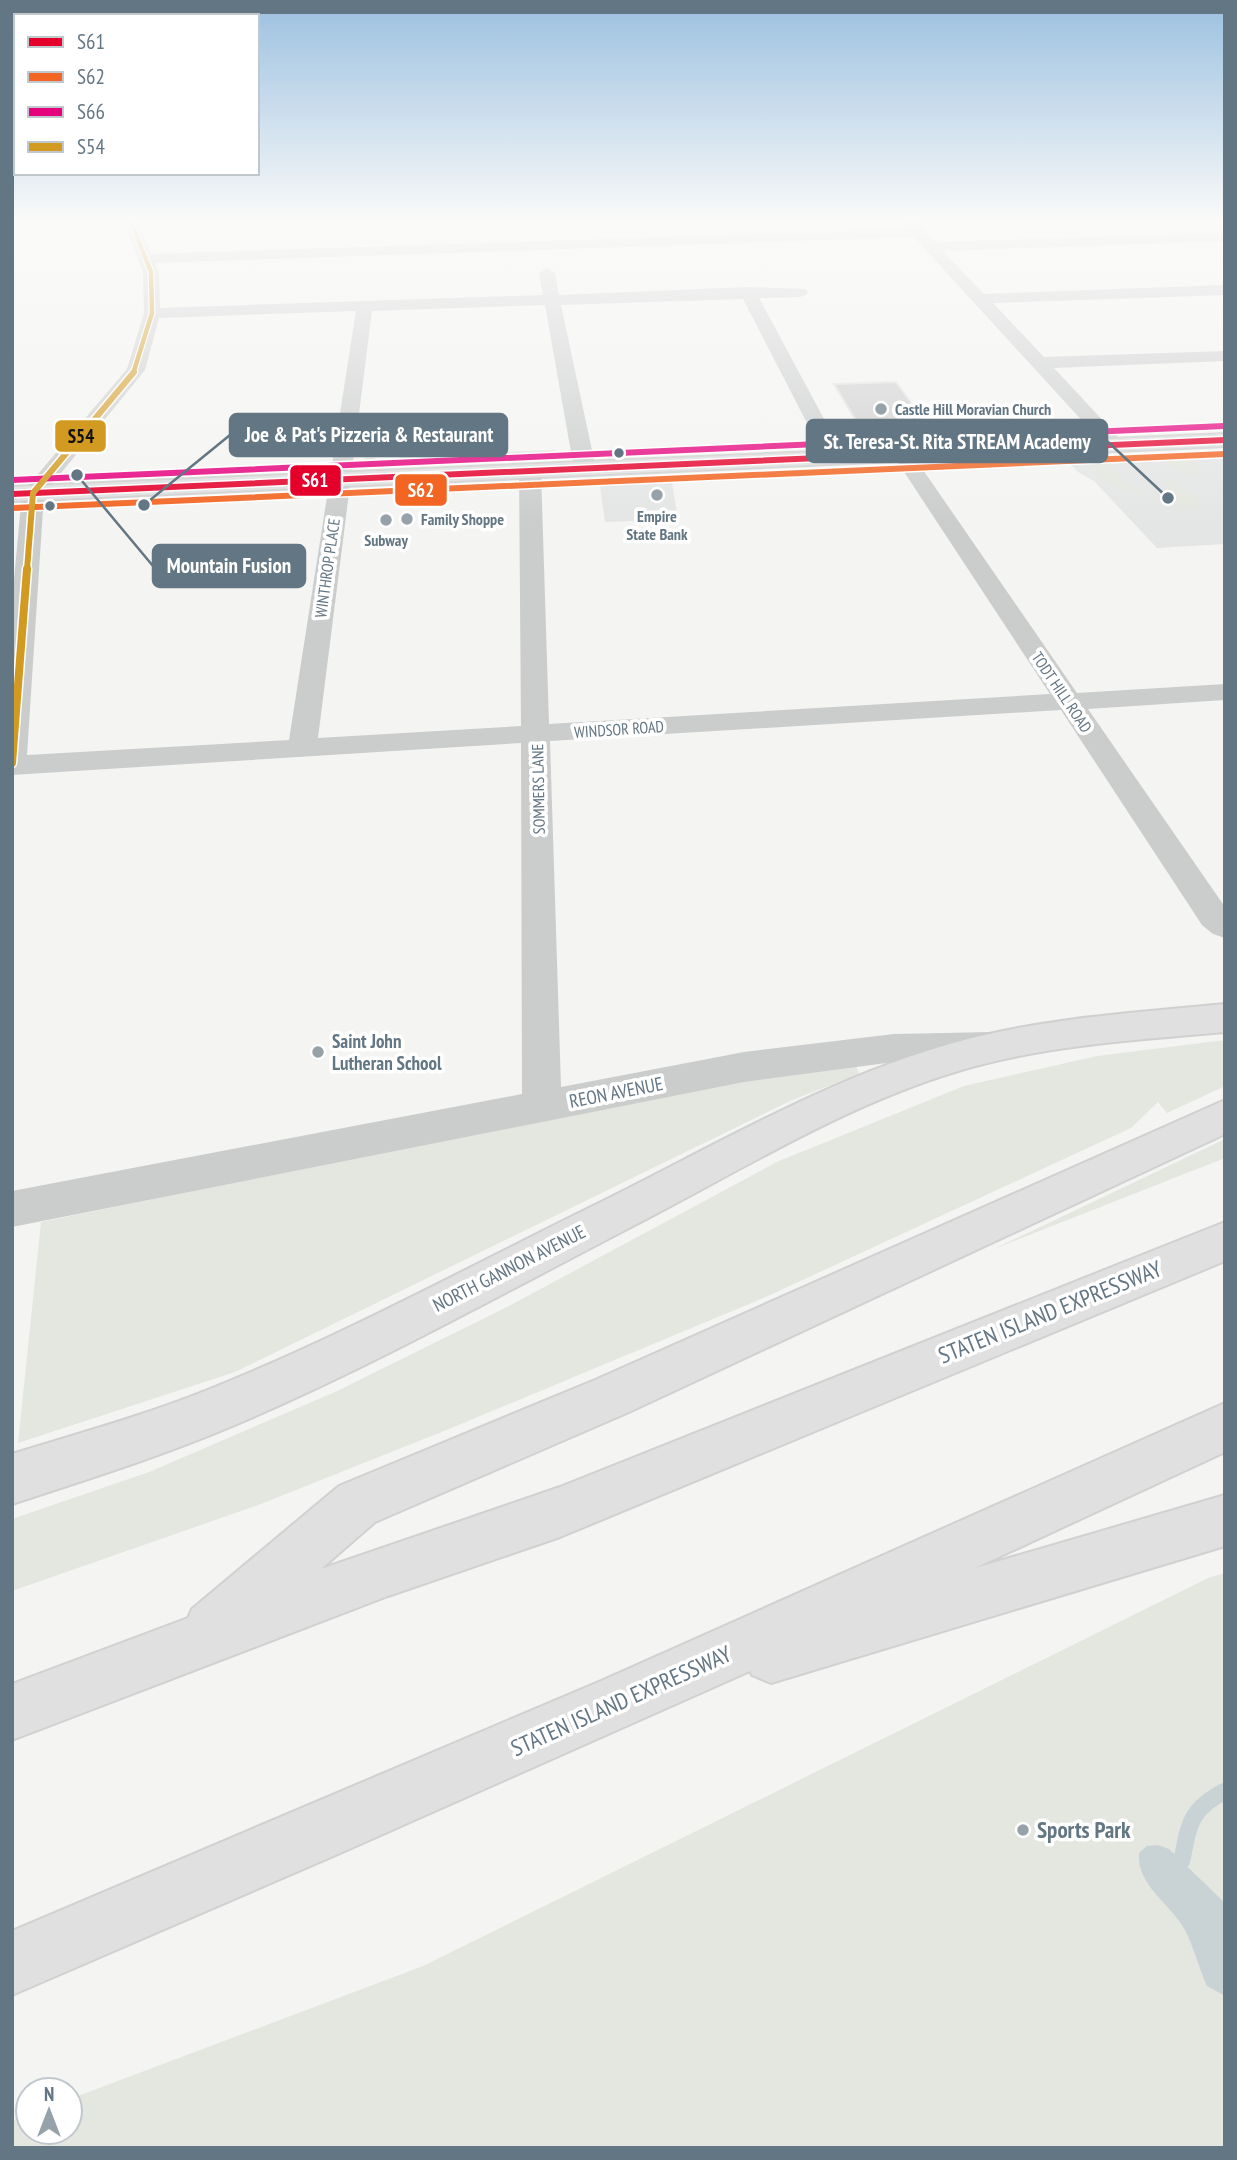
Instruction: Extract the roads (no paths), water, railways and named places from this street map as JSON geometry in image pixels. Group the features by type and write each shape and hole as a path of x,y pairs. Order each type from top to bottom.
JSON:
{"main road":[{"path":"23,494 1225,440"},
{"name":"REON AVENUE","path":"1000,1046 1066,1034 1225,1018"},
{"name":"NORTH GANNON AVENUE","path":"12,1479 139,1438 234,1402 855,1096 951,1059 1000,1046"},
{"path":"189,1646 357,1504 612,1396 1225,1116"},
{"name":"STATEN ISLAND EXPRESSWAY","path":"25,1708 388,1570 560,1512 1225,1241"},
{"name":"STATEN ISLAND EXPRESSWAY","path":"12,1963 264,1858 631,1698 1225,1427"},
{"path":"631,1698 1225,1520"}],"street":[{"path":"12,766 23,494 136,370 149,323"},
{"name":"WINTHROP PLACE","path":"302,748 362,323"},
{"path":"557,323 585,469"},
{"path":"764,323 835,458"},
{"path":"1001,323 1115,445"},
{"path":"1039,363 1225,356"},
{"name":"TODT HILL ROAD","path":"903,455 1214,917 1225,926"},
{"name":"SOMMERS LANE","path":"530,471 542,1107"},
{"name":"WINDSOR ROAD","path":"12,766 1225,692"},
{"name":"REON AVENUE","path":"12,1209 744,1067 894,1048 1000,1046"}],"waterway":[{"path":"1182,1860 1193,1819 1204,1804 1225,1791"}],"place":[{"name":"Castle Hill Moravian Church","path":"881,409"},
{"name":"Mountain Fusion","path":"77,475"},
{"name":"Empire State Bank","path":"657,495"},
{"name":"St. Teresa-St. Rita STREAM Academy","path":"1168,498"},
{"name":"Joe & Pat's Pizzeria & Restaurant","path":"144,505"},
{"name":"Family Shoppe","path":"407,519"},
{"name":"Subway","path":"386,520"},
{"name":"Saint John Lutheran School","path":"318,1052"},
{"name":"Sports Park","path":"1023,1830"}]}
